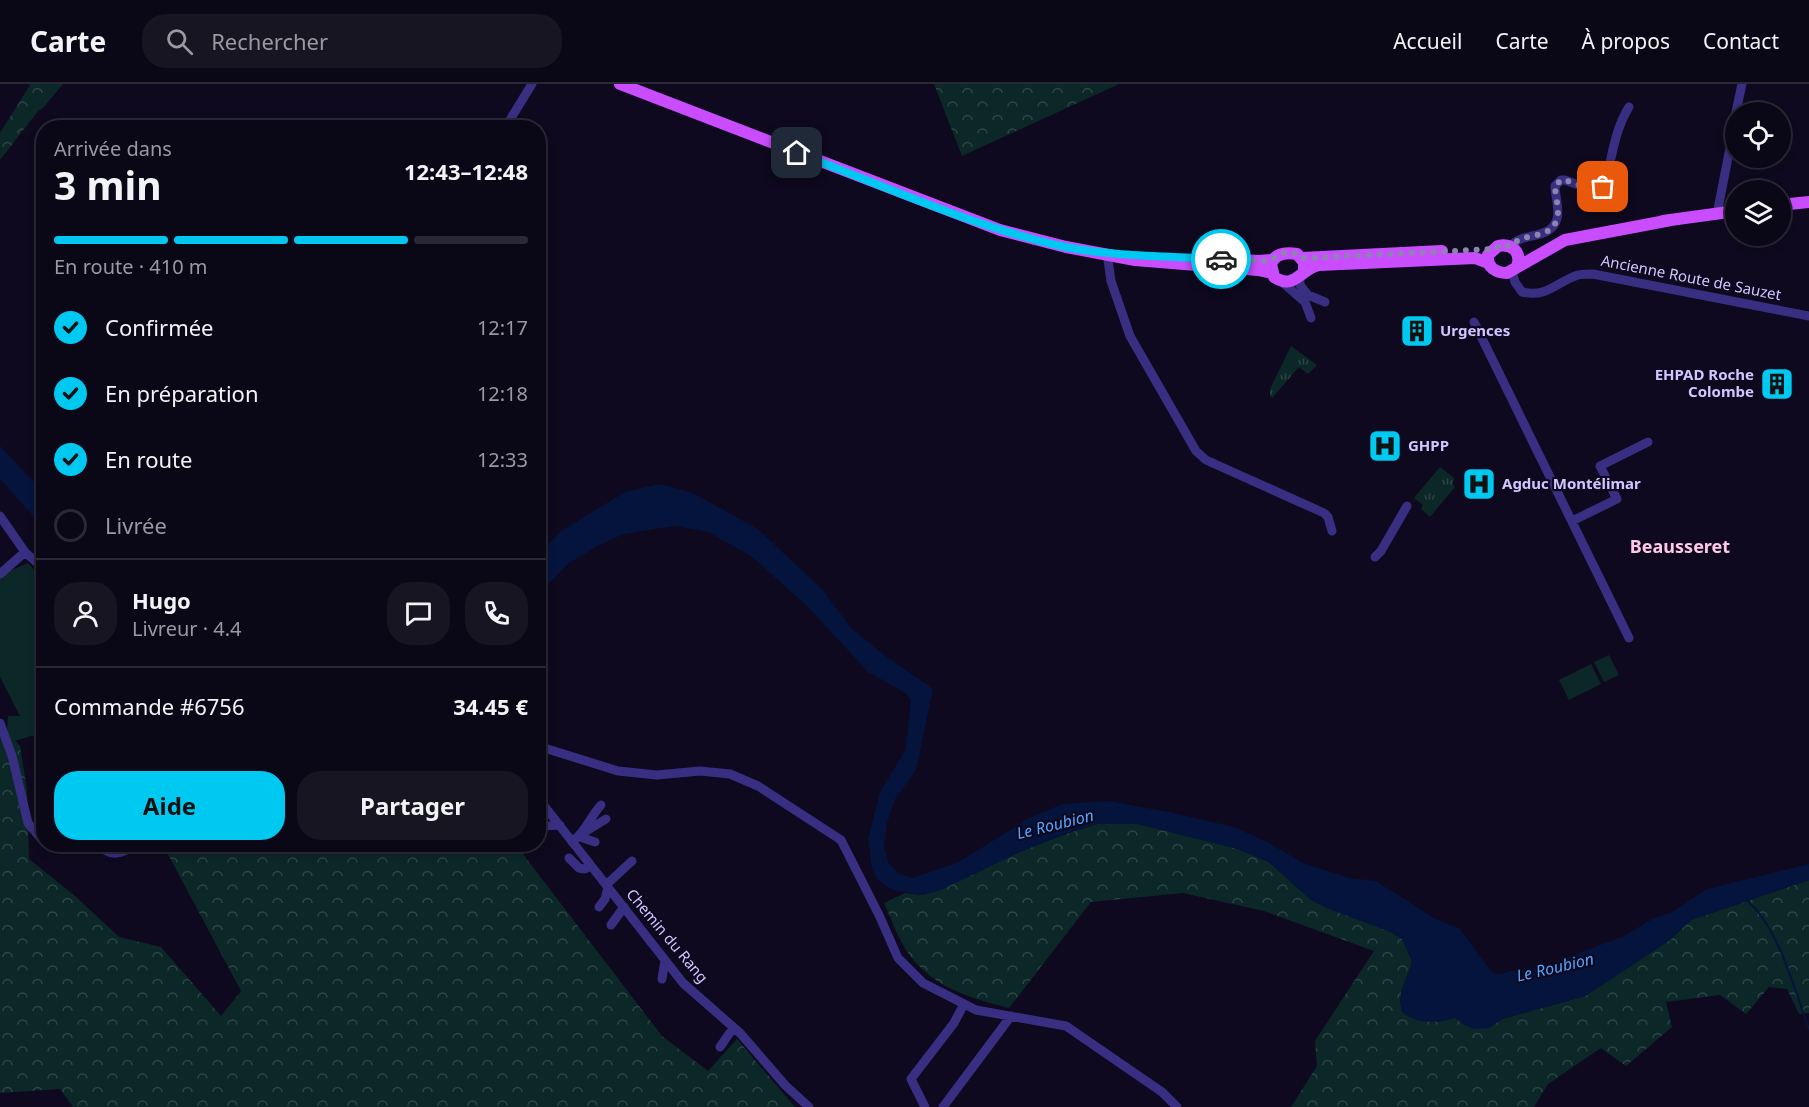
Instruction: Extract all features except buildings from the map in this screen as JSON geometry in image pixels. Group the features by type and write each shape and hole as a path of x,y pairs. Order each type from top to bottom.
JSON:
{"main road":[{"path":"620,84 971,220 1032,239 1135,260 1248,269 1293,280 1312,267 1319,266 1464,258 1475,258 1488,263 1496,271 1502,273 1515,269 1565,240 1671,220"},
{"path":"1791,204 1809,202"},
{"path":"1488,263 1488,255 1502,245 1531,251 1566,232 1725,213"},
{"path":"1302,258 1494,249"},
{"path":"1514,249 1519,257 1515,269"},
{"path":"1107,254 1258,261 1273,260 1284,253 1297,254 1304,262 1302,274"},
{"path":"1273,260 1271,264 1276,277"}],"street":[{"path":"510,120 532,84"},
{"path":"1738,102 1742,84"},
{"path":"1514,249 1520,238 1541,234 1552,229 1558,217 1555,186 1561,180 1589,189 1603,187 1608,178 1610,160 1621,121 1629,107"},
{"path":"1717,214 1726,168"},
{"path":"1107,254 1111,281 1130,336 1196,451 1206,460 1324,513 1332,531"},
{"name":"Ancienne Route de Sauzet","path":"1515,269 1515,282 1522,292 1533,295 1548,291 1578,275 1593,274 1809,316"},
{"path":"1302,274 1300,285 1308,295 1324,302"},
{"path":"1276,277 1305,302 1311,318"},
{"path":"1474,322 1629,638"},
{"path":"1572,521 1617,499 1600,466 1648,442"},
{"path":"1375,557 1381,551 1407,506"},
{"path":"0,516 25,552 36,562"},
{"path":"0,574 25,552"},
{"path":"0,723 12,756 28,823 36,835"},
{"path":"546,748 618,771 657,775 700,771 730,774 758,786 841,840 898,958 923,983 976,1010 1066,1026 1162,1092 1177,1107"},
{"path":"578,837 601,805"},
{"name":"Chemin du Rang","path":"546,808 560,825 578,837 591,866 683,983 715,1017 733,1028 785,1085 809,1107"},
{"path":"578,837 606,819"},
{"path":"546,826 560,825"},
{"path":"578,837 595,842"},
{"path":"569,858 579,868 584,869 591,866"},
{"path":"599,907 605,898 607,886 632,861"},
{"path":"611,925 624,908"},
{"path":"662,979 665,960"},
{"path":"925,1107 911,1079 954,1023 964,1004"},
{"path":"943,1107 1011,1016"},
{"path":"720,1047 733,1028"}],"green space":[{"path":"29,84 63,84 38,111 0,160 0,133"},
{"path":"934,84 1119,84 962,156"},
{"path":"1291,346 1317,365 1308,374 1299,367 1272,398 1270,389"},
{"path":"1440,467 1454,478 1455,487 1430,517 1421,509 1423,505 1414,498"},
{"path":"28,563 36,572 36,735 10,742 7,732 8,716 20,716 0,677 0,575"},
{"path":"1609,655 1619,675 1604,682 1594,662"},
{"path":"1591,664 1601,684 1569,700 1559,680"},
{"path":"0,724 20,746 27,790 29,859 75,896 119,937 161,947 221,1016 241,991 167,852 521,852 662,1036 708,1071 737,1039 795,1107 73,1107 60,1089 0,1093"},
{"path":"1097,824 1138,824 1235,848 1269,862 1311,900 1391,932 1402,939 1411,958 1411,966 1402,989 1400,1002 1438,1022 1455,1017 1463,1024 1489,1028 1502,1019 1585,996 1670,940 1691,920 1809,880 1809,1013 1799,1014 1787,989 1769,987 1746,1014 1720,995 1666,1002 1672,1027 1626,1066 1601,1048 1548,1084 1534,1107 1291,1107 1317,1066 1315,1041 1374,951 1264,911 1183,893 1091,902 1009,1008 951,989 927,973 906,950 884,903 905,893 923,895 1031,848"}],"water":[{"path":"0,446 36,484 36,519 0,479"},
{"name":"Le Roubion","path":"659,484 693,493 758,529 823,590 851,628 933,689 916,770 894,801 887,823 884,847 888,862 898,873 912,878 959,862 1029,818 1062,804 1109,801 1234,827 1267,842 1305,864 1350,878 1376,881 1434,918 1460,929 1490,970 1496,974 1539,968 1624,936 1652,919 1672,912 1707,889 1809,864 1809,880 1691,920 1670,940 1585,996 1502,1019 1489,1028 1474,1029 1455,1018 1427,1022 1402,1012 1400,1002 1402,989 1411,966 1411,958 1402,939 1391,932 1311,900 1269,862 1235,848 1138,824 1097,824 1067,833 1022,851 941,890 923,895 892,890 877,879 872,868 868,839 880,792 905,751 911,700 904,692 868,672 806,605 751,556 708,532 674,526 624,534 599,545 568,564 546,586 546,547 561,531 625,492"}],"waterway":[{"path":"1747,901 1758,912 1777,942 1809,1029"}],"way so far":[{"path":"1221,259 1268,261 1284,253 1308,258 1494,249 1502,245 1511,246 1520,238 1541,234 1552,229 1558,217 1555,186 1561,180 1589,189 1603,187"}],"place":[{"name":"Urgences","path":"1417,331"},
{"name":"EHPAD Roche Colombe","path":"1777,384"},
{"name":"GHPP","path":"1385,446"},
{"name":"Agduc Montélimar","path":"1479,484"}],"district":[{"name":"Beausseret","path":"1680,547"}],"route":[{"path":"797,153 971,220 1032,239 1107,254 1221,259"}]}
